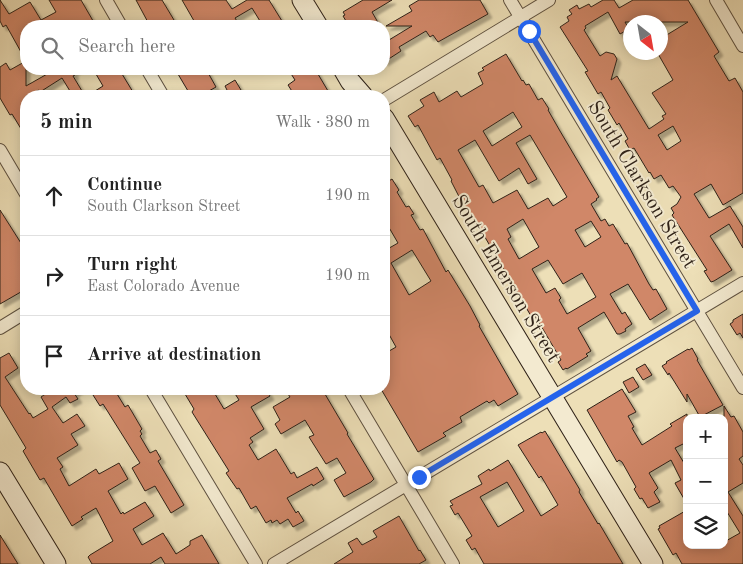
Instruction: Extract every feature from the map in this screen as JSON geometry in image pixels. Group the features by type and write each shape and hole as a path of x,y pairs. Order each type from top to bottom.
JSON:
{"street":[{"path":"106,0 118,20"},
{"path":"302,0 314,20"},
{"name":"South Clarkson Street","path":"510,0 743,388"},
{"path":"390,96 549,0"},
{"path":"716,0 743,46"},
{"path":"151,75 159,90"},
{"path":"346,75 357,90"},
{"name":"South Emerson Street","path":"390,128 653,564"},
{"path":"0,150 20,184"},
{"path":"274,564 743,283"},
{"path":"0,328 20,316"},
{"path":"155,395 256,564"},
{"path":"353,395 453,564"},
{"path":"0,472 56,564"}],"building":[{"path":"0,0 9,14 30,2 41,20 20,20 20,50 6,25 3,27 0,21"},
{"path":"49,0 81,0 93,20 41,20 56,12"},
{"path":"136,0 162,0 174,20 147,20"},
{"path":"182,0 226,0 232,9 247,0 269,0 281,20 259,20 252,8 235,18 236,20 194,20"},
{"path":"363,0 392,0 372,12 377,20 345,20 343,12"},
{"path":"419,0 480,0 488,14 438,42 433,35 430,37 426,31 399,47 401,51 390,58 390,39 412,26 390,26 390,24 412,11 409,6"},
{"path":"603,0 614,0 619,8 633,0 688,0 719,52 714,56 729,81 735,78 743,92 743,193 723,205 711,184 694,194 709,218 730,206 743,227 743,248 729,224 710,236 732,270 714,281 711,282 704,271 707,270 672,215 674,213 671,208 677,204 681,197 673,186 669,188 661,175 654,179 634,148 630,150 625,141 628,139 619,123 617,125 608,110 610,108 601,92 598,94 585,72 588,71 560,27 569,21 567,17 572,14 569,10 577,5 579,9 589,4 591,7","holes":["608,12 620,34 623,32 623,15 668,15 668,22 688,22 668,34 668,60 662,60 673,80 652,93 666,114 662,116 664,119 649,129 617,76 611,80 617,59 614,54 606,52 600,56 584,30 585,26","673,126 681,141 667,150 658,135"]},
{"path":"506,54 522,81 526,85 529,84 538,100 542,98 599,197 591,204 601,221 605,219 609,226 613,224 625,244 627,243 649,284 653,290 656,289 667,309 650,320 628,284 610,294 622,314 625,312 632,324 625,329 626,331 617,334 604,312 578,328 591,351 586,354 588,356 567,369 563,370 558,362 561,360 534,314 531,316 472,215 469,216 440,158 437,160 418,125 415,127 408,116 424,106 420,100 434,92 439,102 457,91 461,97 483,84 478,73 484,70 482,68","holes":["513,112 522,127 492,146 483,131","530,135 567,197 553,206 548,198 528,209 517,190 493,203 483,185 479,187 458,150 475,140 499,181 519,168 528,184 537,179 516,143","523,219 539,247 519,259 508,239 511,237 507,229","591,221 601,237 585,247 575,230","548,260 563,284 582,273 596,297 567,314 555,288 546,293 532,269"]},
{"path":"6,63 10,70 20,64 20,75 26,75 26,86 45,75 75,75 73,76 81,90 69,90 62,78 43,90 20,90 20,127 0,98 0,67"},
{"path":"97,75 123,75 132,90 97,90 103,86"},
{"path":"179,75 209,75 216,87 211,90 187,90"},
{"path":"292,75 319,75 327,90 291,90 288,85 295,80"},
{"path":"235,80 241,90 227,90 225,86"},
{"path":"392,179 406,207 409,206 414,214 411,215 420,230 423,229 446,272 448,270 470,306 479,326 518,394 498,406 494,400 489,403 487,401 460,417 462,422 443,433 446,436 418,452 385,395 390,395 390,350 396,347 390,336 390,248 398,243 390,229 390,180","holes":["412,250 431,281 409,295 391,263"]},
{"path":"0,210 20,242 20,292 0,304"},
{"path":"743,314 743,338 740,333 737,335 730,324"},
{"path":"692,348 723,405 706,414 698,414 687,394 687,402 669,373 668,375 662,366"},
{"path":"9,353 18,368 5,377 33,418 48,409 41,397 44,395 75,395 78,399 70,403 66,397 52,407 63,423 77,414 85,426 71,434 78,445 57,458 63,467 60,469 69,486 96,469 99,474 119,463 128,479 108,491 121,514 145,502 154,516 133,529 142,545 163,533 176,554 190,545 190,541 202,535 219,564 165,564 161,557 150,564 92,564 88,557 113,541 96,508 81,517 83,519 72,526 44,478 40,480 23,451 26,448 0,405 0,358"},
{"path":"645,364 652,375 643,380 636,369"},
{"path":"633,377 639,387 629,393 623,382"},
{"path":"622,389 636,412 628,416 634,427 632,428 642,445 672,426 670,424 683,416 683,444 675,448 683,461 683,497 675,483 681,480 671,460 649,473 658,488 654,492 660,502 648,508 634,489 636,487 622,462 619,460 617,462 587,410"},
{"path":"93,395 118,395 125,407 128,405 142,429 140,436 150,453 156,450 161,459 158,461 184,505 171,513 155,486 145,491 132,468 140,463 103,404 100,406"},
{"path":"186,395 216,395 224,409 239,400 236,395 269,395 251,407 264,429 250,438 253,442 249,445 258,460 276,449 291,474 294,472 297,478 317,467 324,479 287,498 296,513 298,511 304,521 293,527 288,519 280,524 277,520 272,523 271,520 266,523 256,506 251,509 239,488 237,489 226,473 229,471 192,412 194,409"},
{"path":"289,395 326,395 374,479 371,482 344,497 334,480 346,473 337,458 326,464 309,437 314,435 305,420 281,434 275,424 280,420 273,407 290,397"},
{"path":"724,406 731,417 734,416 743,432 743,456 739,459 743,465 743,483 728,492 728,414 724,414"},
{"path":"545,431 580,490 579,492 623,564 484,564 475,548 472,550 466,540 472,536 458,513 455,515 450,506 453,505 450,501 482,484 478,476 489,469 490,471 508,460 541,516 558,505 541,476 539,478 518,445","holes":["507,482 524,511 498,527 480,497"]},
{"path":"728,492 743,516 743,564 682,564 676,553 673,555 658,529 660,528 659,526 683,512 683,549 728,549 728,540 740,533 728,514"},
{"path":"399,516 426,560 419,564 334,564 353,552 348,543 357,538 362,545 377,537 373,531"},
{"path":"0,535 18,564 0,564"}],"route":[{"path":"419,477 697,311 529,31"}]}
